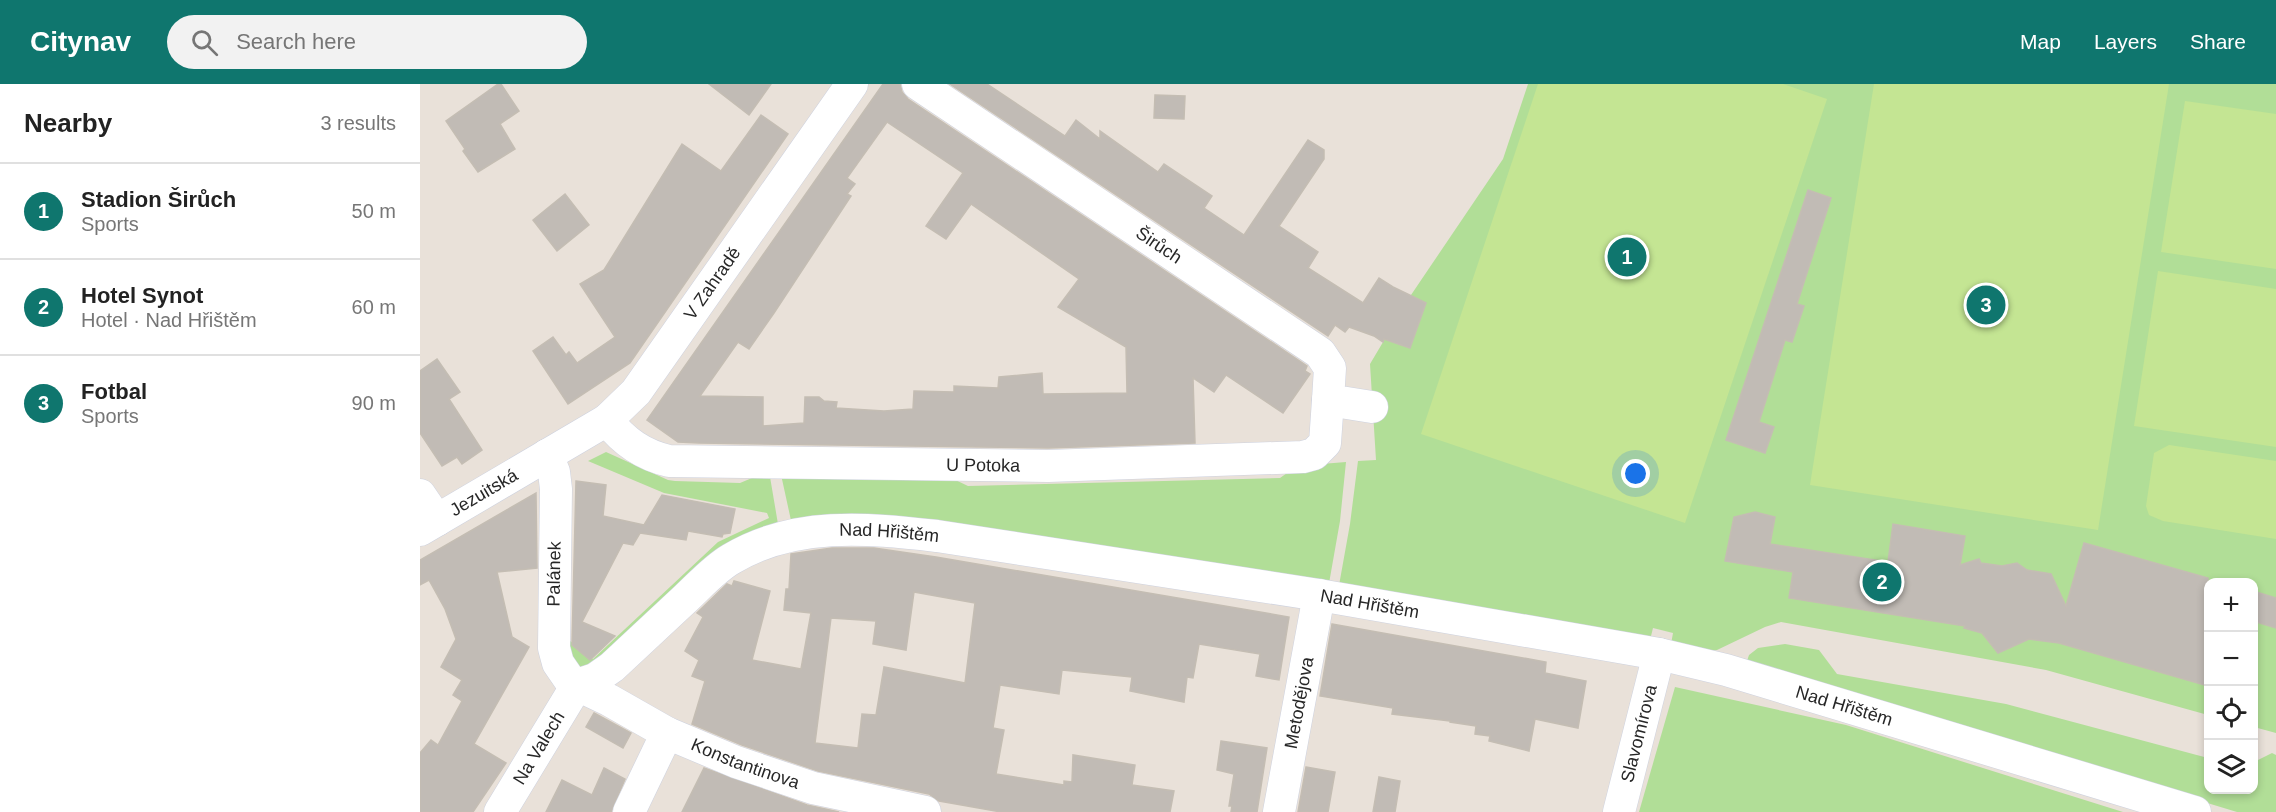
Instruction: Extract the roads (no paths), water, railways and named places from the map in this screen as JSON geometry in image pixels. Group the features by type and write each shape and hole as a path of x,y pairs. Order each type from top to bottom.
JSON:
{"street":[{"name":"V Zahradě","path":"547,455 608,420 636,392 852,84"},
{"name":"Širůch","path":"918,84 1320,353 1330,368 1328,400"},
{"name":"U Potoka","path":"608,420 619,435 644,454 669,461 1048,466 1303,457 1314,454 1325,443 1328,400"},
{"path":"1328,400 1372,407"},
{"name":"Jezuitská","path":"426,515 547,455"},
{"name":"Palánek","path":"547,455 554,472 556,489 554,648 565,676 577,685"},
{"name":"Nad Hřištěm","path":"577,685 595,679 612,667 731,559 763,544 805,532 854,530 937,536 1319,595 1659,654 1726,670 2195,812"},
{"name":"Metodějova","path":"1279,812 1319,595"},
{"name":"Slavomírova","path":"1619,812 1659,654"},
{"name":"Konstantinova","path":"577,685 609,700 667,733 736,762 810,800 926,812"},
{"name":"Na Valech","path":"500,812 577,685"},
{"path":"629,812 667,733"}],"place":[{"name":"Stadion Širůch","path":"1627,257"},
{"name":"Fotbal","path":"1986,305"},
{"name":"Hotel Synot","path":"1882,582"}]}
